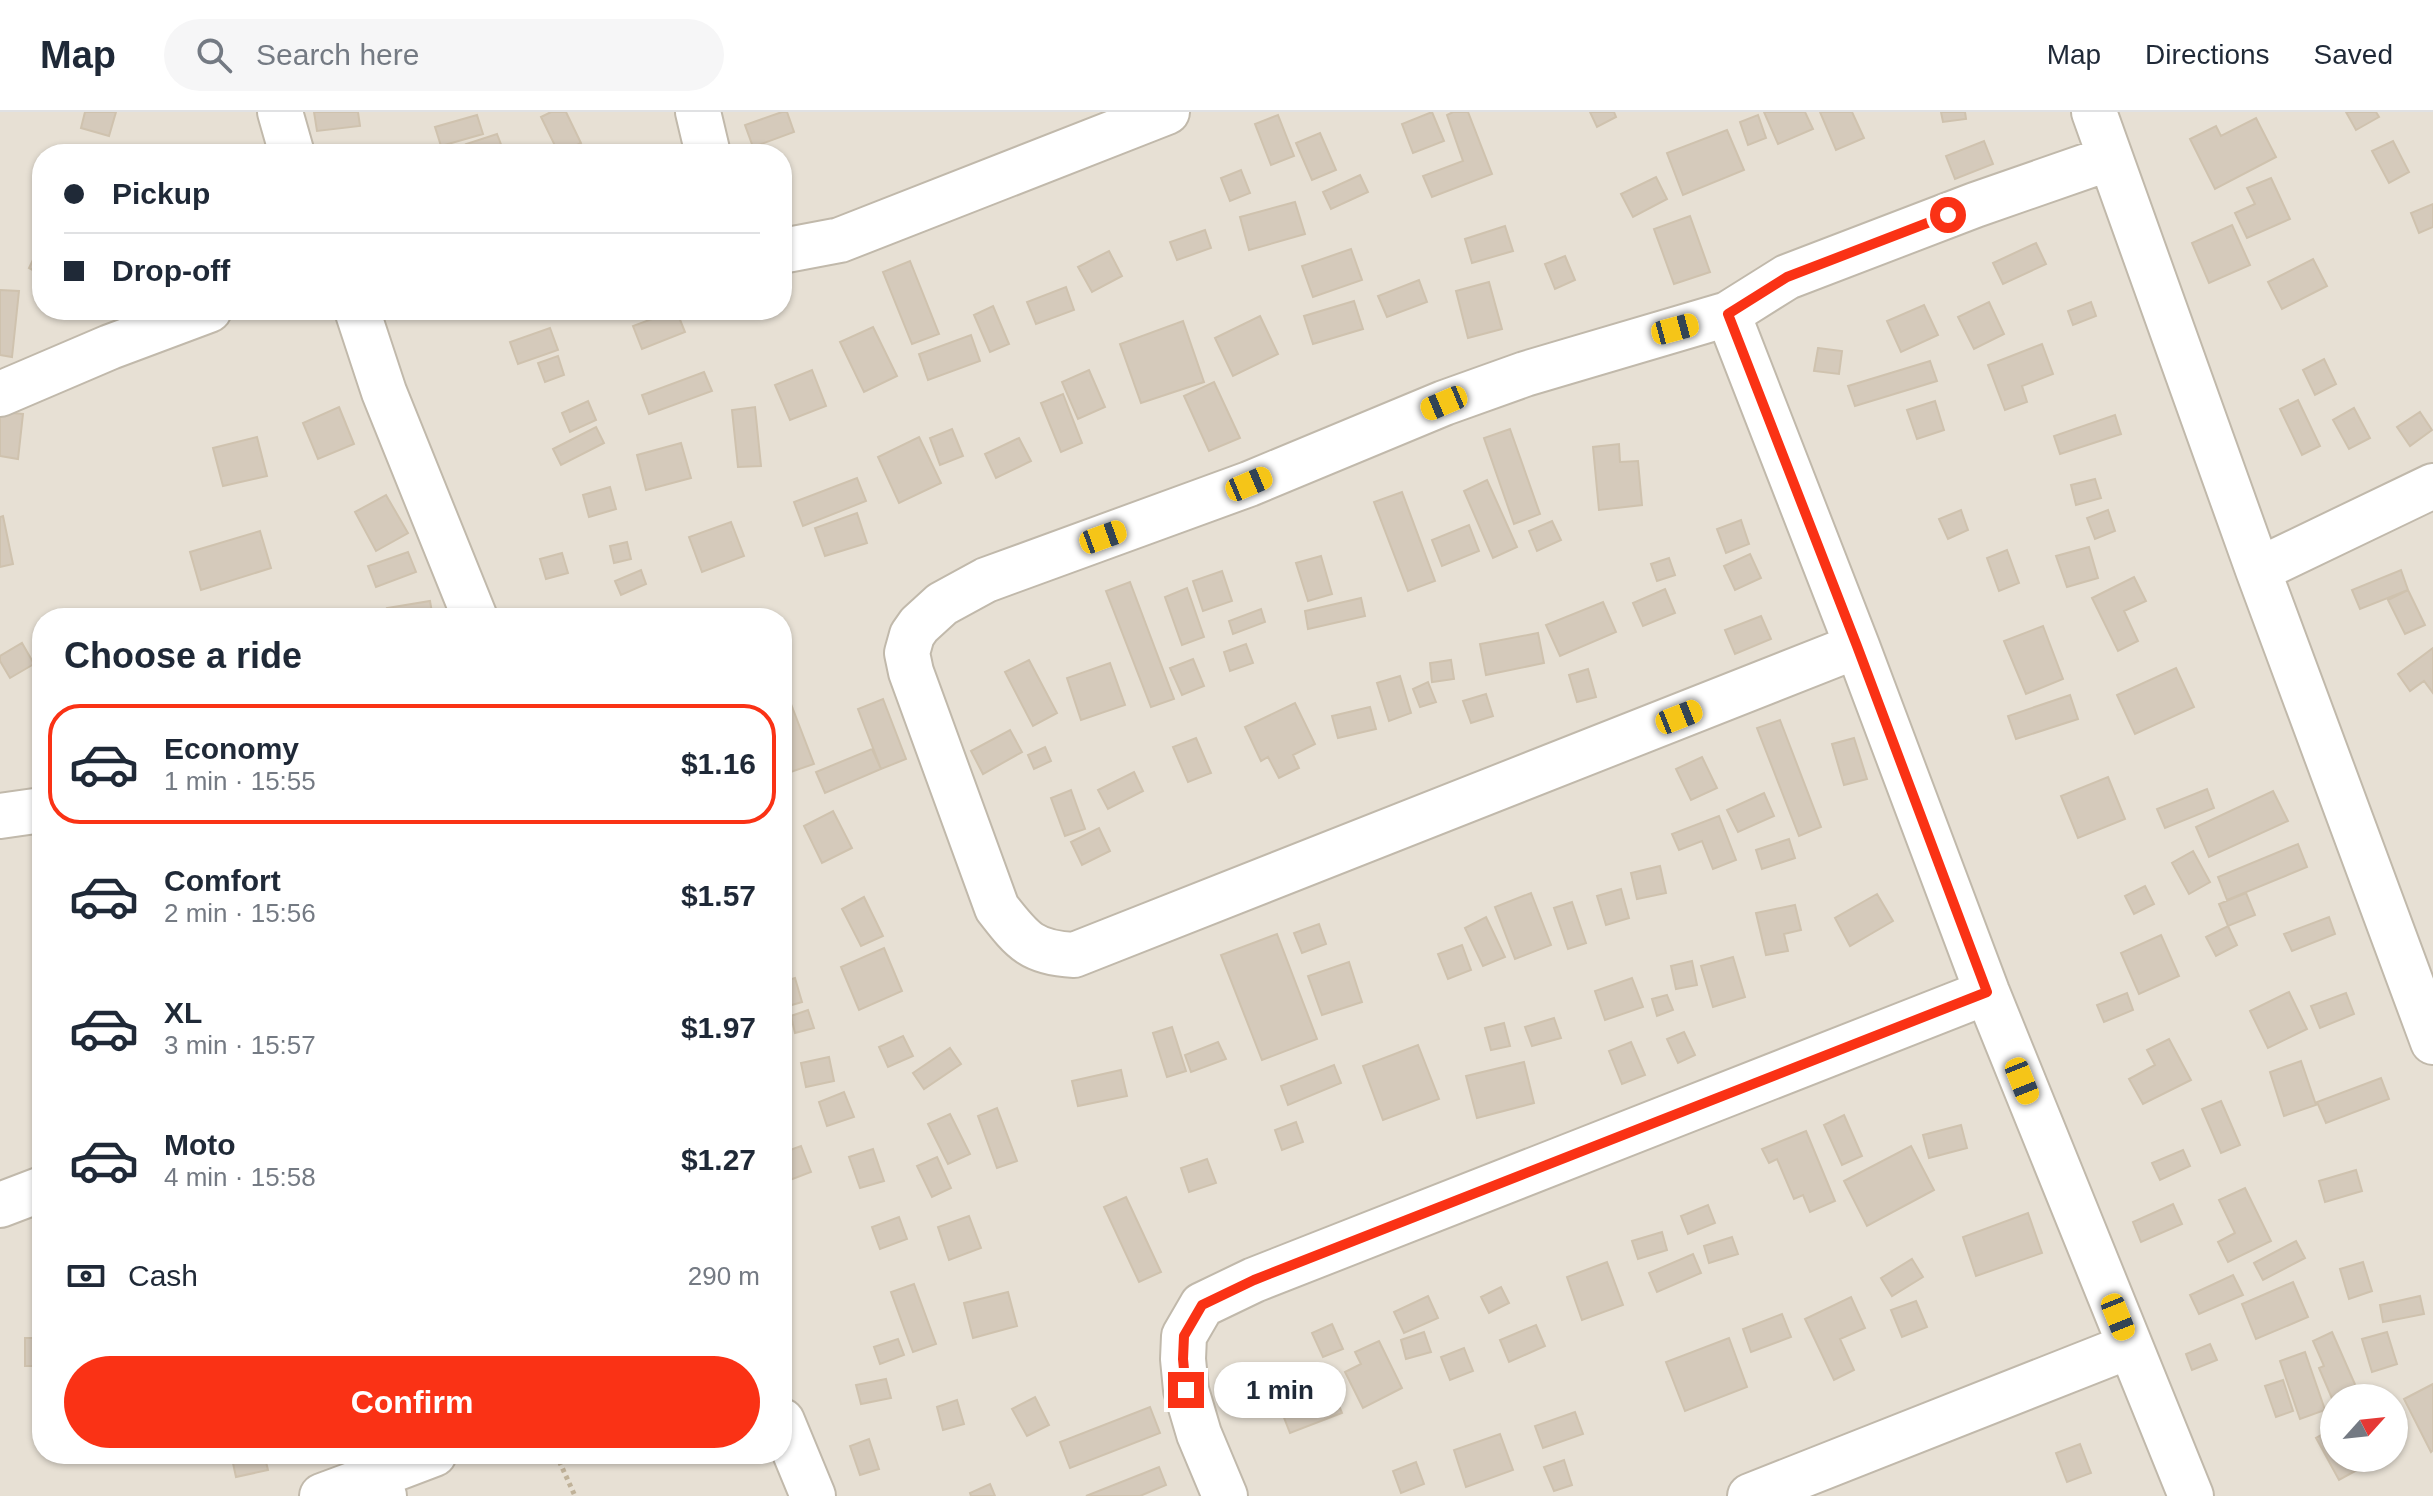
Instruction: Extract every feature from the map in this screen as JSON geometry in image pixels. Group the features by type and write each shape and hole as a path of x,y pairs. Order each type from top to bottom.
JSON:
{"street":[{"path":"280,112 289,144"},
{"path":"698,112 706,144"},
{"path":"792,249 840,240 1167,112"},
{"path":"2094,112 2258,570 2433,1042"},
{"path":"1857,646 1114,942 1074,955 1048,954 1038,948 1019,936 997,908 911,672 907,653 912,635 919,625 942,604 986,580 1249,484 1444,403 1525,374 1728,314 1787,277 1975,205 2110,158"},
{"path":"1728,314 1987,992 2191,1496"},
{"path":"0,394 182,320"},
{"path":"355,320 471,608"},
{"path":"2258,570 2433,486"},
{"path":"0,816 32,811"},
{"path":"1225,1496 1199,1434 1186,1390 1184,1336 1202,1305 1254,1280 1987,992"},
{"path":"0,1205 32,1193"},
{"path":"1750,1496 2130,1346"},
{"path":"792,1445 813,1496"},
{"path":"322,1496 380,1486 417,1464"}],"path":[{"path":"561,1464 575,1496"}],"shaded area":[{"path":"0,112 2433,112 2433,1496 0,1496"}],"building":[{"path":"85,112 116,112 109,136 81,128"},
{"path":"314,112 358,112 360,126 317,131"},
{"path":"551,112 566,112 581,143 554,144 541,117"},
{"path":"787,112 794,132 761,144 752,144 745,125"},
{"path":"1432,112 1444,141 1413,153 1402,124"},
{"path":"1468,112 1492,174 1432,197 1423,176 1463,161 1447,115"},
{"path":"1590,112 1614,112 1616,117 1597,127"},
{"path":"1764,112 1805,112 1813,129 1778,144"},
{"path":"1820,112 1852,112 1864,138 1836,150"},
{"path":"1941,112 1965,112 1966,119 1943,122"},
{"path":"2346,112 2376,112 2379,117 2356,130"},
{"path":"477,115 483,134 440,144 435,127"},
{"path":"1278,115 1294,156 1271,165 1255,124"},
{"path":"1758,115 1766,138 1748,145 1740,122"},
{"path":"2256,118 2276,157 2215,189 2190,139 2216,126 2221,136"},
{"path":"1727,130 1744,170 1683,195 1667,153"},
{"path":"1320,133 1336,170 1312,180 1296,143"},
{"path":"497,134 501,144 466,144"},
{"path":"1984,141 1993,164 1955,179 1946,156"},
{"path":"2393,141 2409,172 2389,183 2372,151"},
{"path":"1241,170 1250,193 1230,201 1221,178"},
{"path":"1360,175 1368,192 1331,209 1323,192"},
{"path":"1656,177 1667,199 1633,217 1621,194"},
{"path":"2271,178 2290,219 2247,238 2235,213 2255,204 2247,188"},
{"path":"1295,202 1305,234 1249,250 1240,217"},
{"path":"2433,204 2433,227 2419,233 2411,213"},
{"path":"1690,216 1710,272 1674,284 1654,229"},
{"path":"2232,225 2250,265 2209,283 2192,243"},
{"path":"1505,226 1513,251 1472,263 1465,239"},
{"path":"1205,230 1211,248 1177,260 1170,242"},
{"path":"2036,243 2046,264 2003,284 1993,263"},
{"path":"1351,249 1362,280 1313,297 1302,266"},
{"path":"1109,251 1122,276 1092,292 1078,267"},
{"path":"1565,256 1575,280 1555,289 1545,264"},
{"path":"2313,259 2327,286 2282,309 2268,282"},
{"path":"910,261 939,334 912,344 883,272"},
{"path":"1419,280 1427,302 1387,317 1378,296"},
{"path":"1489,282 1502,329 1468,338 1456,291"},
{"path":"1066,287 1074,310 1036,324 1027,302"},
{"path":"0,290 19,291 12,357 0,355"},
{"path":"1354,301 1363,329 1313,344 1304,316"},
{"path":"1989,302 2004,334 1974,349 1958,317"},
{"path":"2091,302 2096,316 2073,325 2068,311"},
{"path":"1924,305 1938,335 1901,352 1887,321"},
{"path":"993,306 1009,344 990,352 974,315"},
{"path":"1260,316 1278,354 1233,376 1215,338"},
{"path":"649,320 680,320 685,332 642,349 633,326"},
{"path":"1183,321 1204,382 1141,403 1120,344"},
{"path":"873,327 897,376 864,392 840,342"},
{"path":"550,328 558,350 518,364 510,342"},
{"path":"971,335 980,361 928,380 919,354"},
{"path":"2042,344 2053,374 2022,386 2027,402 2005,410 1988,365"},
{"path":"1818,348 1842,351 1839,374 1814,371"},
{"path":"558,356 564,375 545,382 538,363"},
{"path":"2324,359 2336,384 2315,395 2303,370"},
{"path":"1930,361 1937,381 1855,406 1848,386"},
{"path":"812,370 826,406 790,420 775,385"},
{"path":"1089,370 1105,407 1078,419 1062,382"},
{"path":"704,372 712,391 649,414 642,395"},
{"path":"1214,382 1240,438 1209,451 1184,396"},
{"path":"1063,394 1082,443 1061,452 1041,403"},
{"path":"2298,400 2320,446 2302,455 2280,409"},
{"path":"588,401 596,420 570,432 562,413"},
{"path":"1935,401 1944,430 1917,439 1907,410"},
{"path":"339,407 354,444 318,459 303,423"},
{"path":"755,407 761,466 738,467 732,410"},
{"path":"2354,408 2370,438 2349,449 2333,420"},
{"path":"0,412 23,414 18,459 0,456"},
{"path":"2420,412 2432,430 2410,446 2397,427"},
{"path":"2115,415 2121,434 2060,454 2054,436"},
{"path":"596,427 604,443 561,465 553,449"},
{"path":"952,429 963,456 940,465 930,438"},
{"path":"1510,429 1540,514 1514,524 1484,438"},
{"path":"257,437 267,476 223,486 213,448"},
{"path":"919,437 941,483 899,503 878,457"},
{"path":"1019,438 1031,461 996,478 985,454"},
{"path":"681,443 691,478 646,490 637,455"},
{"path":"1619,444 1620,462 1638,461 1642,505 1599,510 1593,447"},
{"path":"857,478 866,501 803,526 794,502"},
{"path":"2095,479 2101,498 2076,505 2071,485"},
{"path":"1487,480 1517,547 1493,558 1464,491"},
{"path":"610,487 616,509 589,517 583,495"},
{"path":"1402,492 1435,581 1408,591 1374,502"},
{"path":"386,495 408,533 376,551 355,512"},
{"path":"1961,510 1968,530 1948,539 1939,519"},
{"path":"2108,510 2115,531 2095,539 2087,518"},
{"path":"857,513 867,543 825,556 815,528"},
{"path":"3,516 13,564 0,567 0,517"},
{"path":"1741,520 1749,544 1726,553 1717,529"},
{"path":"1552,521 1561,540 1537,551 1529,531"},
{"path":"731,522 744,556 702,572 689,537"},
{"path":"1469,525 1479,551 1442,566 1432,540"},
{"path":"260,531 271,568 201,590 190,552"},
{"path":"627,542 631,559 614,563 610,546"},
{"path":"2089,547 2098,578 2067,587 2056,556"},
{"path":"2007,550 2019,583 1999,591 1987,558"},
{"path":"408,552 416,572 376,587 368,566"},
{"path":"562,553 568,573 546,579 540,559"},
{"path":"1750,554 1761,578 1735,590 1724,566"},
{"path":"1321,556 1332,594 1308,601 1296,563"},
{"path":"1669,558 1675,575 1657,581 1651,564"},
{"path":"641,570 646,584 621,595 615,581"},
{"path":"2401,570 2408,590 2360,609 2352,590"},
{"path":"1222,571 1232,601 1203,611 1193,581"},
{"path":"2134,577 2146,601 2124,611 2138,641 2118,651 2092,598"},
{"path":"1130,582 1174,699 1151,707 1106,591"},
{"path":"1187,588 1204,637 1182,645 1165,597"},
{"path":"1665,589 1675,613 1643,626 1633,603"},
{"path":"2408,590 2425,625 2405,634 2388,600"},
{"path":"1361,598 1365,616 1308,629 1305,611"},
{"path":"430,601 431,608 387,608"},
{"path":"1603,602 1616,632 1560,656 1546,625"},
{"path":"1261,609 1265,622 1233,634 1229,621"},
{"path":"1761,616 1771,639 1735,654 1725,630"},
{"path":"2043,626 2063,679 2026,694 2004,641"},
{"path":"1538,633 1544,663 1486,675 1480,644"},
{"path":"22,643 32,665 10,678 0,656"},
{"path":"1246,644 1253,663 1230,671 1224,652"},
{"path":"2433,648 2433,693 2424,681 2410,691 2398,674"},
{"path":"1193,659 1204,686 1182,695 1170,668"},
{"path":"1029,660 1057,713 1033,726 1005,672"},
{"path":"1451,660 1454,679 1432,682 1430,663"},
{"path":"1110,663 1125,705 1081,720 1067,678"},
{"path":"2176,668 2194,707 2135,734 2117,695"},
{"path":"1588,669 1596,697 1577,702 1569,675"},
{"path":"1400,676 1411,713 1389,721 1377,683"},
{"path":"1428,682 1436,702 1420,707 1413,689"},
{"path":"1486,694 1493,716 1471,723 1463,701"},
{"path":"2070,695 2078,719 2016,739 2008,716"},
{"path":"883,699 906,759 881,769 858,709"},
{"path":"1295,703 1315,744 1293,755 1299,768 1279,778 1268,757 1261,761 1245,727"},
{"path":"792,707 814,764 792,772"},
{"path":"1370,707 1376,729 1338,738 1332,716"},
{"path":"1780,720 1821,827 1799,836 1757,728"},
{"path":"1010,730 1022,752 983,774 971,751"},
{"path":"1196,738 1211,773 1188,782 1173,747"},
{"path":"1854,738 1867,779 1844,785 1832,744"},
{"path":"1045,747 1051,761 1034,769 1028,755"},
{"path":"872,749 881,769 825,793 816,772"},
{"path":"1702,757 1717,788 1691,800 1676,769"},
{"path":"1134,772 1143,791 1108,809 1098,790"},
{"path":"2108,777 2125,819 2078,838 2061,796"},
{"path":"2207,789 2214,808 2165,828 2157,809"},
{"path":"1071,790 1085,829 1065,836 1051,798"},
{"path":"2273,791 2288,821 2209,857 2196,827"},
{"path":"1764,793 1774,816 1738,832 1727,810"},
{"path":"833,811 852,848 822,863 804,826"},
{"path":"1719,816 1736,860 1713,869 1702,841 1679,850 1672,834"},
{"path":"1099,828 1110,851 1082,865 1071,842"},
{"path":"1789,839 1795,858 1762,869 1756,850"},
{"path":"2298,844 2307,867 2227,900 2218,877"},
{"path":"2193,851 2210,882 2189,894 2172,863"},
{"path":"1660,866 1666,893 1637,899 1631,873"},
{"path":"2145,886 2154,904 2134,914 2125,896"},
{"path":"1621,889 1629,918 1606,925 1597,896"},
{"path":"1531,893 1551,945 1515,959 1495,907"},
{"path":"2246,893 2255,915 2228,926 2219,904"},
{"path":"1877,894 1893,921 1850,946 1835,918"},
{"path":"864,897 883,936 861,946 842,909"},
{"path":"1572,902 1586,943 1568,949 1554,908"},
{"path":"1795,905 1801,930 1784,934 1788,951 1766,955 1756,913"},
{"path":"1486,917 1505,957 1483,966 1465,928"},
{"path":"2329,917 2335,934 2292,951 2284,934"},
{"path":"1319,924 1326,944 1302,953 1294,933"},
{"path":"2228,926 2237,945 2216,956 2206,937"},
{"path":"1277,934 1317,1039 1262,1060 1221,955"},
{"path":"2161,935 2179,976 2139,994 2121,953"},
{"path":"1462,945 1471,970 1448,979 1438,954"},
{"path":"884,948 902,991 859,1010 841,967"},
{"path":"1733,957 1745,997 1713,1007 1701,966"},
{"path":"1692,961 1697,985 1676,989 1671,966"},
{"path":"1349,962 1362,1002 1322,1015 1308,976"},
{"path":"795,978 802,1002 792,1005 792,979"},
{"path":"1632,978 1643,1007 1605,1020 1595,991"},
{"path":"2289,992 2307,1029 2268,1048 2250,1011"},
{"path":"2127,993 2133,1010 2104,1022 2097,1005"},
{"path":"2346,993 2354,1014 2320,1028 2311,1006"},
{"path":"1667,995 1673,1010 1657,1016 1652,999"},
{"path":"808,1010 814,1028 795,1033 792,1016"},
{"path":"1554,1018 1561,1038 1532,1046 1525,1027"},
{"path":"1504,1023 1510,1046 1491,1050 1485,1028"},
{"path":"1172,1027 1186,1071 1167,1077 1153,1033"},
{"path":"1684,1032 1695,1055 1678,1063 1667,1039"},
{"path":"903,1036 913,1056 888,1067 879,1047"},
{"path":"2169,1039 2191,1080 2143,1104 2129,1079 2155,1065 2147,1050"},
{"path":"1218,1042 1226,1059 1191,1072 1185,1055"},
{"path":"1631,1042 1645,1075 1622,1084 1609,1051"},
{"path":"1418,1045 1439,1099 1383,1120 1363,1066"},
{"path":"950,1048 961,1064 924,1089 913,1073"},
{"path":"829,1057 834,1081 806,1087 801,1063"},
{"path":"2301,1061 2316,1105 2284,1116 2270,1072"},
{"path":"1524,1062 1534,1103 1477,1118 1466,1076"},
{"path":"1334,1065 1341,1083 1288,1105 1281,1086"},
{"path":"1121,1070 1127,1096 1078,1106 1072,1081"},
{"path":"2381,1078 2389,1099 2326,1123 2317,1102"},
{"path":"844,1092 854,1117 827,1126 819,1102"},
{"path":"2221,1101 2240,1145 2221,1153 2202,1109"},
{"path":"997,1108 1017,1161 997,1168 978,1116"},
{"path":"950,1114 970,1154 948,1164 928,1124"},
{"path":"1844,1115 1862,1156 1842,1165 1824,1125"},
{"path":"1296,1122 1303,1142 1282,1150 1275,1130"},
{"path":"1961,1125 1967,1148 1929,1158 1923,1135"},
{"path":"1806,1131 1835,1201 1810,1212 1803,1195 1794,1199 1777,1159 1769,1163 1762,1149"},
{"path":"801,1146 811,1172 792,1179 792,1149"},
{"path":"1911,1146 1934,1190 1867,1226 1844,1181"},
{"path":"873,1149 884,1181 860,1188 849,1157"},
{"path":"2183,1150 2190,1166 2160,1180 2152,1163"},
{"path":"937,1157 951,1188 932,1197 917,1166"},
{"path":"1207,1159 1216,1183 1189,1192 1181,1168"},
{"path":"2356,1170 2362,1191 2325,1202 2319,1181"},
{"path":"2245,1188 2271,1241 2228,1262 2218,1242 2235,1233 2219,1200"},
{"path":"1126,1197 1161,1272 1139,1282 1104,1207"},
{"path":"2173,1204 2182,1224 2141,1242 2133,1222"},
{"path":"1708,1205 1715,1223 1688,1234 1681,1216"},
{"path":"2028,1213 2042,1253 1976,1276 1963,1237"},
{"path":"969,1216 981,1248 949,1260 938,1227"},
{"path":"899,1217 907,1239 880,1249 872,1227"},
{"path":"1662,1232 1667,1250 1638,1259 1632,1241"},
{"path":"1732,1237 1738,1254 1709,1263 1704,1246"},
{"path":"2296,1241 2305,1258 2263,1280 2254,1263"},
{"path":"1693,1254 1701,1273 1657,1292 1649,1273"},
{"path":"1912,1259 1923,1277 1892,1296 1881,1278"},
{"path":"1607,1262 1623,1305 1582,1320 1567,1277"},
{"path":"2363,1262 2372,1291 2349,1299 2340,1269"},
{"path":"2233,1275 2243,1295 2199,1314 2190,1295"},
{"path":"2293,1282 2308,1317 2256,1339 2242,1304"},
{"path":"914,1284 936,1344 913,1352 891,1292"},
{"path":"1501,1287 1509,1303 1489,1313 1481,1297"},
{"path":"1008,1292 1017,1326 973,1338 964,1303"},
{"path":"1428,1296 1438,1318 1404,1333 1394,1312"},
{"path":"2420,1296 2424,1314 2383,1322 2380,1305"},
{"path":"1851,1297 1865,1328 1840,1339 1854,1370 1834,1380 1805,1319"},
{"path":"1916,1301 1927,1327 1902,1337 1891,1310"},
{"path":"1782,1314 1791,1337 1751,1352 1743,1329"},
{"path":"1332,1324 1343,1349 1323,1357 1312,1333"},
{"path":"1536,1325 1545,1346 1509,1362 1500,1340"},
{"path":"1424,1332 1431,1352 1406,1359 1401,1340"},
{"path":"2332,1332 2355,1384 2326,1384 2319,1368 2324,1366 2313,1341"},
{"path":"2387,1332 2397,1364 2372,1372 2362,1339"},
{"path":"25,1338 32,1338 32,1366 25,1366"},
{"path":"1729,1338 1747,1387 1685,1411 1666,1362"},
{"path":"898,1339 904,1355 880,1364 874,1347"},
{"path":"1379,1341 1402,1388 1363,1408 1345,1372 1361,1364 1355,1352"},
{"path":"2210,1344 2217,1360 2192,1370 2186,1354"},
{"path":"1464,1348 1473,1371 1450,1380 1441,1357"},
{"path":"2305,1352 2320,1396 2320,1412 2300,1419 2280,1361"},
{"path":"1323,1365 1342,1413 1290,1433 1276,1397 1303,1387 1298,1375"},
{"path":"886,1379 891,1398 861,1404 856,1385"},
{"path":"2283,1380 2293,1411 2276,1417 2265,1386"},
{"path":"2433,1384 2431,1452 2408,1407 2408,1397"},
{"path":"1035,1397 1049,1425 1027,1436 1012,1409"},
{"path":"957,1400 964,1424 943,1430 937,1407"},
{"path":"1150,1407 1160,1433 1070,1468 1060,1442"},
{"path":"1575,1412 1583,1434 1543,1448 1535,1426"},
{"path":"1500,1434 1513,1470 1466,1487 1454,1450"},
{"path":"869,1439 879,1469 860,1475 850,1446"},
{"path":"2080,1444 2091,1473 2067,1482 2056,1453"},
{"path":"1564,1460 1572,1485 1554,1491 1544,1467"},
{"path":"1416,1462 1424,1484 1401,1493 1393,1471"},
{"path":"233,1464 266,1464 268,1470 236,1477"},
{"path":"1159,1467 1166,1485 1140,1496 1086,1496"},
{"path":"2335,1472 2354,1472 2339,1480"},
{"path":"990,1484 995,1496 971,1496 970,1493"}],"route":[{"path":"1186,1390 1184,1336 1202,1305 1254,1280 1987,992 1728,314 1787,277 1948,215"}]}
